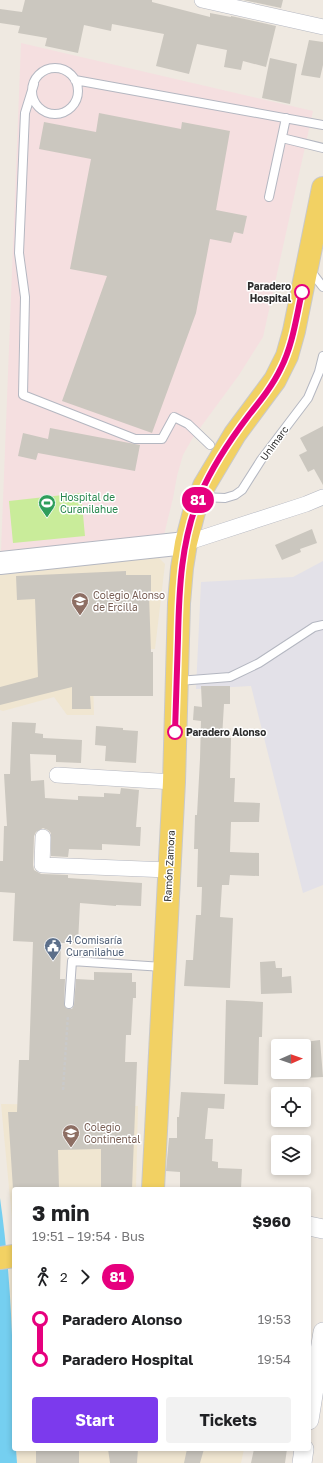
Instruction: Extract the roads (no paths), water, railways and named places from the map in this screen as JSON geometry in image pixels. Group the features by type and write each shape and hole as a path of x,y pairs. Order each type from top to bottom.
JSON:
{"main road":[{"name":"Ramón Zamora","path":"153,1187 174,782 179,603 186,542 189,527 210,475 231,440 268,390 287,356 294,331 322,202"},
{"path":"0,563 186,542"},
{"path":"0,1258 12,1256"}],"street":[{"path":"202,0 323,27"},
{"path":"186,542 306,504 323,497"},
{"path":"58,775 174,782"},
{"path":"43,837 42,865 169,870"},
{"path":"311,1226 323,1229"},
{"path":"311,1407 323,1332"},
{"path":"302,1463 304,1451"}],"lane":[{"path":"34,84 34,98 43,110 50,113 58,113 71,107 76,101 78,94 78,87 70,74 57,68 49,69 37,77 34,84 25,113 19,253 25,297 23,395 135,439 162,439 174,417 188,424 210,445"},
{"path":"75,80 323,125"},
{"path":"269,197 286,118"},
{"path":"282,138 323,148"},
{"path":"307,266 323,287"},
{"name":"Unimarc","path":"200,497 225,498 235,495 242,490 261,460 308,398 320,372 323,356"},
{"path":"177,681 230,677 259,663 314,627 323,624"},
{"path":"68,1004 72,961 164,967"}],"water":[{"path":"0,1198 10,1292 12,1334 12,1451 16,1451 17,1463 0,1463"}],"place":[{"name":"Paradero Hospital","path":"302,292"},
{"name":"Hospital de Curanilahue","path":"47,518"},
{"name":"Colegio Alonso de Ercilla","path":"80,616"},
{"name":"Paradero Alonso","path":"175,732"},
{"name":"4 Comisaría Curanilahue","path":"53,961"},
{"name":"Colegio Continental","path":"71,1148"}]}
